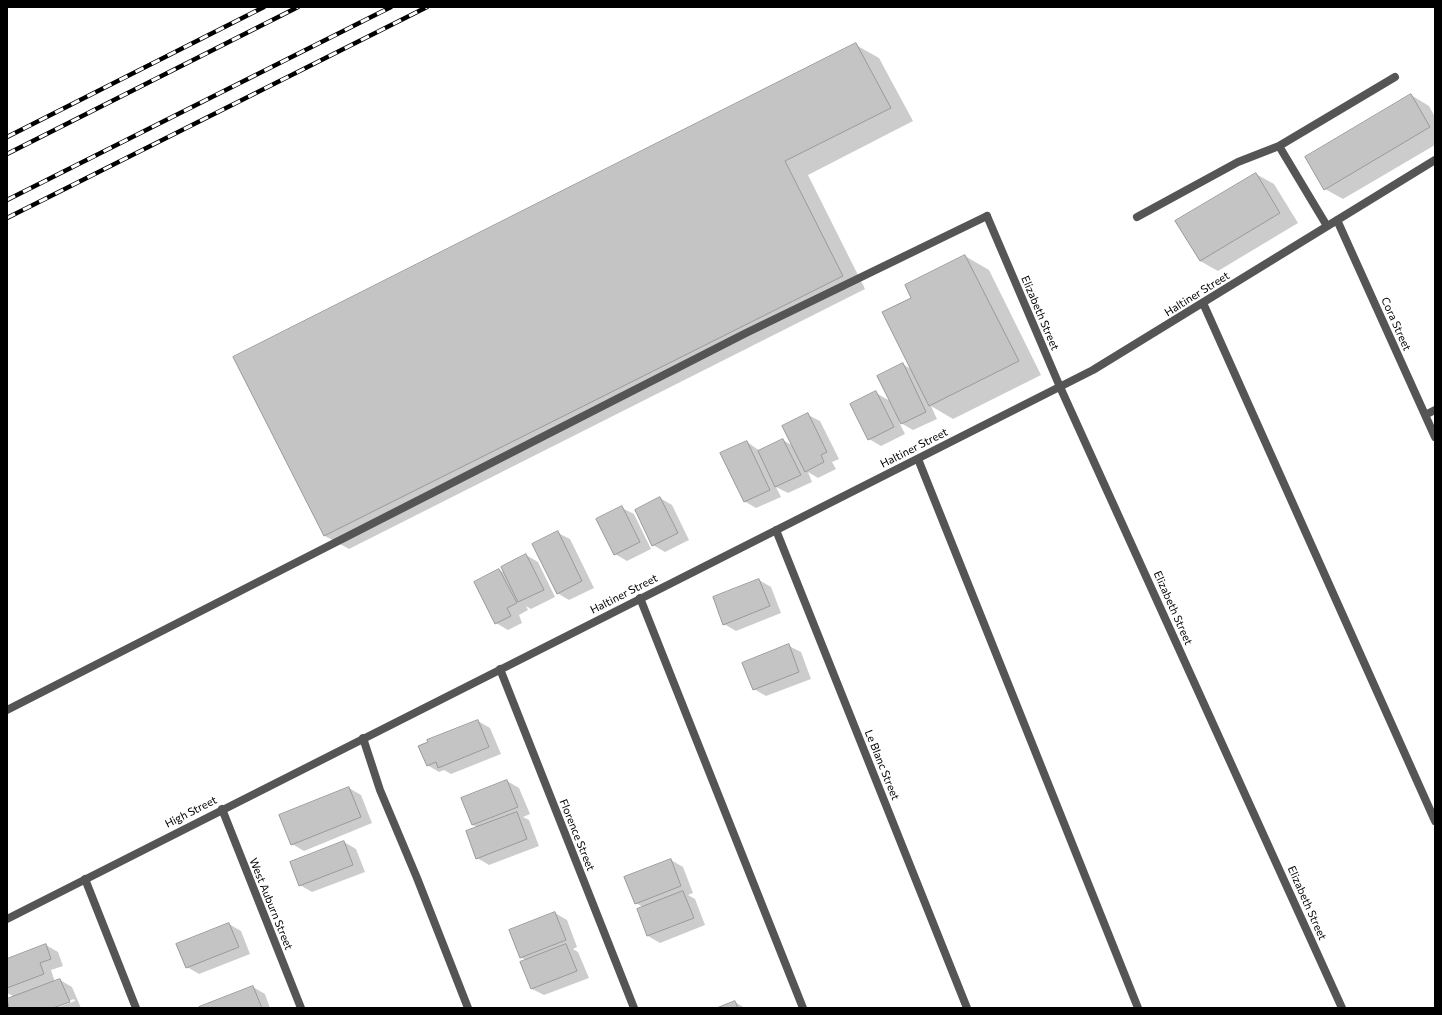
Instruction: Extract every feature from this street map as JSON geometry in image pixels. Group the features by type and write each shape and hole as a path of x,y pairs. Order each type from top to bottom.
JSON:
{"street":[{"path":"1137,217 1238,162 1279,146 1395,76"},
{"path":"1279,146 1327,226"},
{"name":"Haltiner Street","path":"385,727 1093,370 1435,160"},
{"name":"Elizabeth Street","path":"7,710 620,399 746,333 987,216 1060,387 1342,1008"},
{"name":"Cora Street","path":"1337,220 1435,437"},
{"path":"1202,303 1435,821"},
{"path":"1425,415 1435,410"},
{"path":"918,459 1138,1008"},
{"name":"Le Blanc Street","path":"776,530 967,1008"},
{"path":"640,598 803,1008"},
{"name":"Florence Street","path":"500,669 634,1008"},
{"name":"High Street","path":"7,919 385,727"},
{"path":"363,738 380,790 417,878 468,1008"},
{"name":"West Auburn Street","path":"222,809 301,1008"},
{"path":"85,879 136,1008"}],"building":[{"path":"856,43 891,108 785,161 843,276 324,536 233,357"},
{"path":"1411,94 1430,127 1324,190 1305,157"},
{"path":"1256,173 1280,213 1200,261 1175,221"},
{"path":"965,255 1019,361 929,406 882,312 911,298 905,285"},
{"path":"903,363 926,412 901,424 877,376"},
{"path":"876,391 894,427 868,440 850,404"},
{"path":"808,413 827,452 821,455 824,462 805,472 782,426"},
{"path":"783,439 801,475 775,487 758,451"},
{"path":"747,441 770,490 744,502 720,453"},
{"path":"660,497 678,533 652,546 635,510"},
{"path":"622,506 640,542 614,555 596,519"},
{"path":"558,531 582,581 557,594 532,544"},
{"path":"526,554 544,590 518,602 501,567"},
{"path":"499,569 517,603 507,608 511,616 495,624 474,582"},
{"path":"759,579 770,606 723,625 713,597"},
{"path":"789,644 799,672 753,690 742,663"},
{"path":"478,720 489,747 438,768 436,762 427,766 418,746 428,742 427,740"},
{"path":"507,780 518,807 472,825 461,798"},
{"path":"349,787 361,817 291,845 279,815"},
{"path":"517,812 527,839 476,859 466,831"},
{"path":"344,841 353,865 299,886 290,862"},
{"path":"671,859 681,886 635,904 624,877"},
{"path":"683,891 694,918 647,936 637,909"},
{"path":"555,912 566,940 520,958 509,930"},
{"path":"229,923 239,947 186,968 176,944"},
{"path":"46,944 51,959 40,963 44,974 7,988 7,959"},
{"path":"566,944 577,971 531,989 520,962"},
{"path":"60,979 70,1002 53,1008 9,1008 7,999"},
{"path":"253,986 262,1008 199,1008 199,1007"},
{"path":"735,1001 738,1008 717,1008"}],"railway":[{"path":"7,137 264,7"},
{"path":"7,154 298,7"},
{"path":"7,200 391,7"},
{"path":"7,218 427,7"}]}
